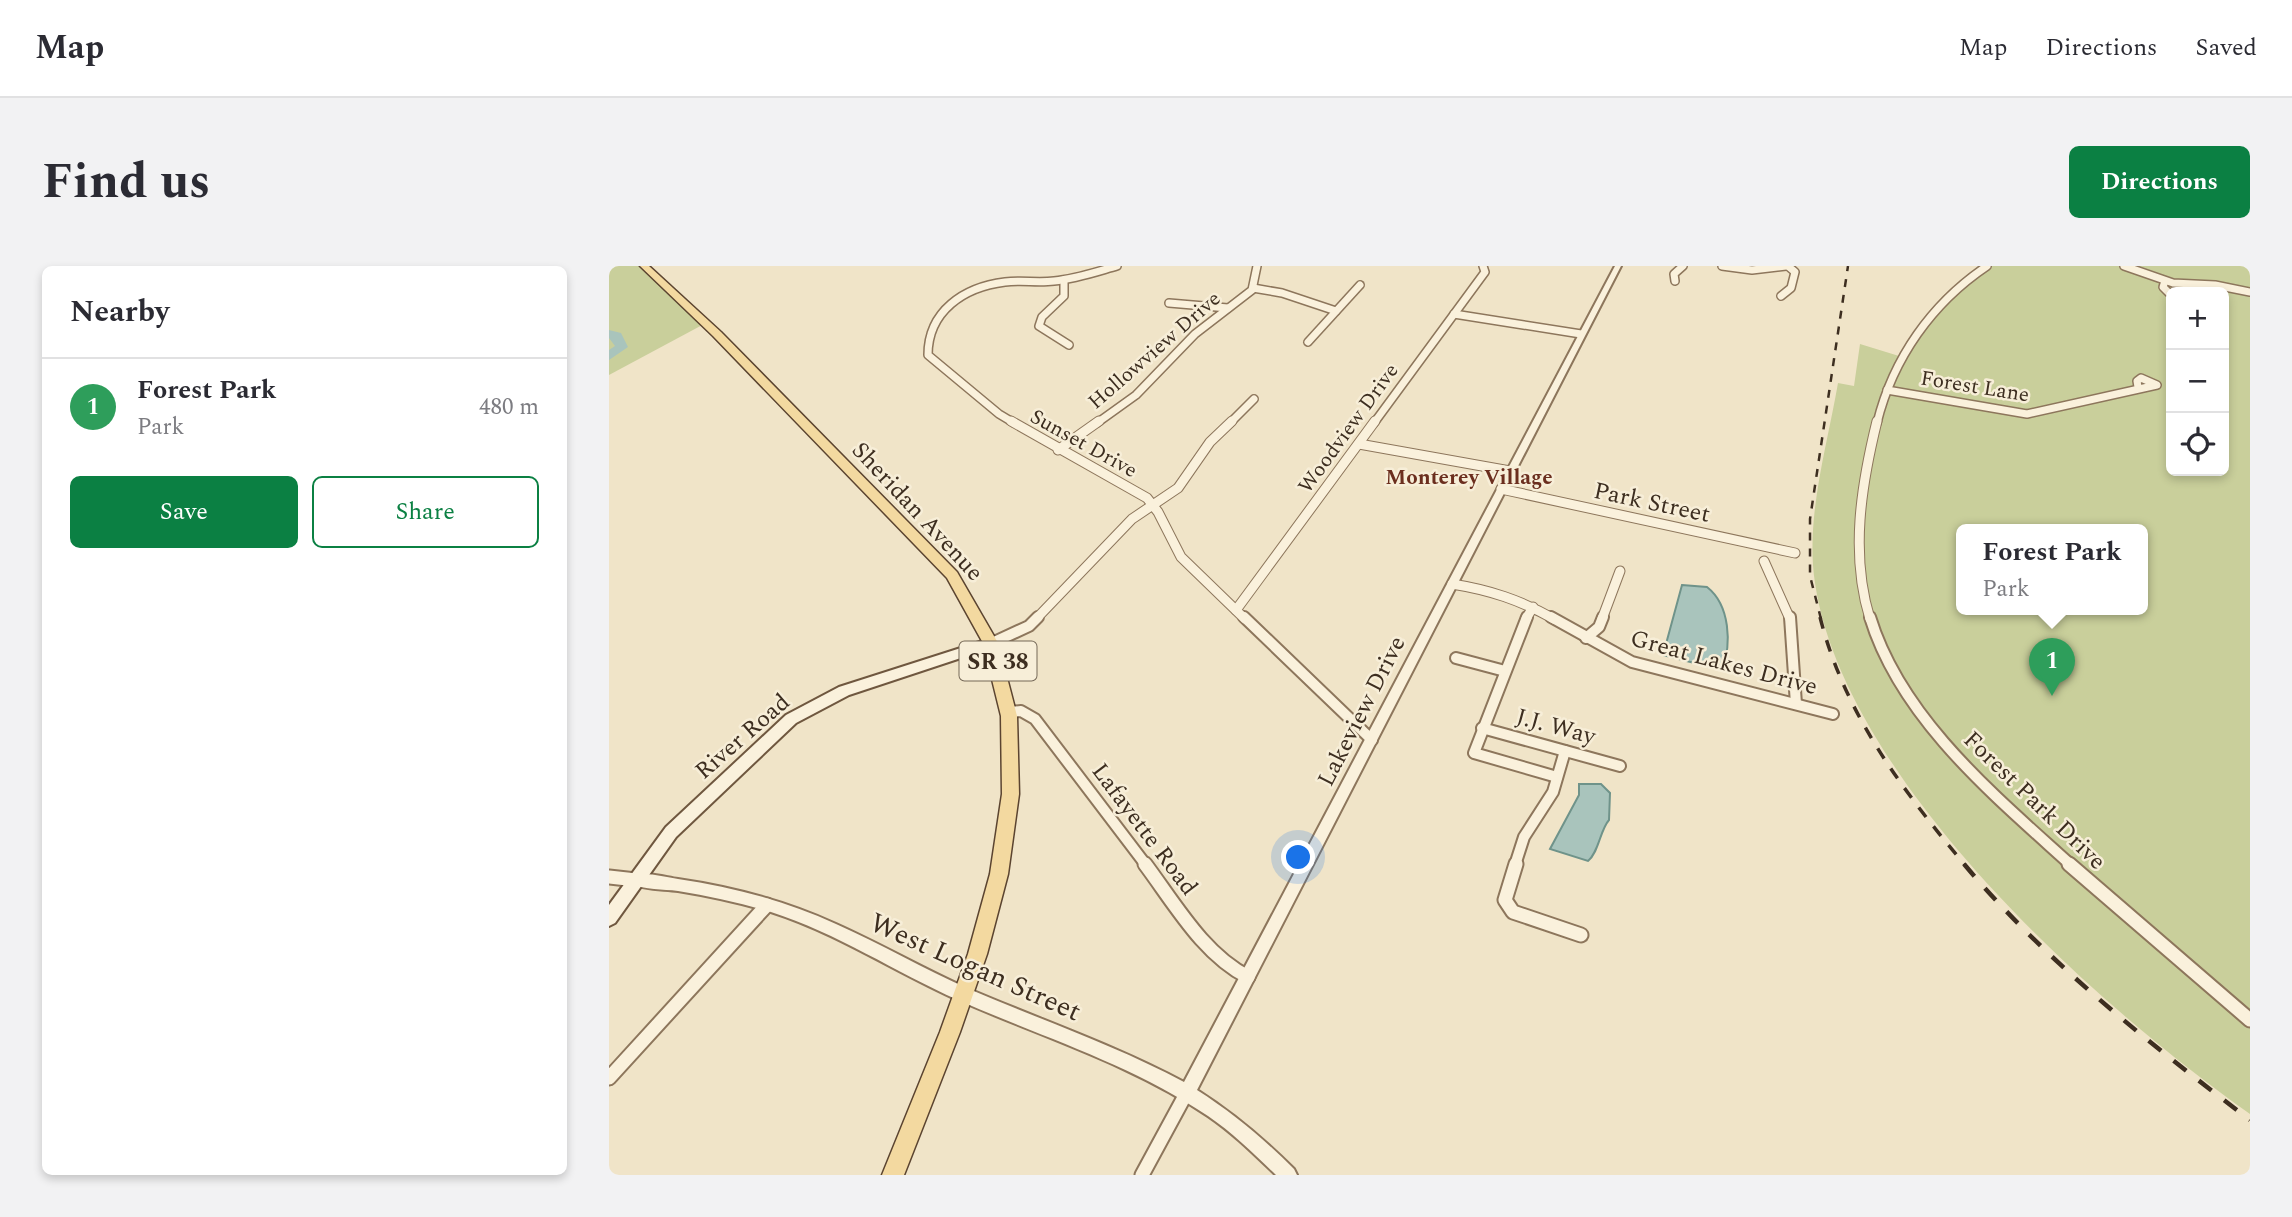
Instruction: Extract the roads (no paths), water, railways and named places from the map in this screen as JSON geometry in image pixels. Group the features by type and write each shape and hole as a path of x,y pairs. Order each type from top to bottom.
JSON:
{"main road":[{"name":"Sheridan Avenue","path":"644,266 706,323 932,553 961,587 992,643 1009,712 1011,775 1002,856 988,919 893,1175"},
{"name":"River Road","path":"609,918 671,832 791,719 844,691 992,643"}],"street":[{"name":"Sunset Drive","path":"1117,266 1064,280 1006,282 966,293 935,317 927,332 926,345 931,360 970,393 1058,450 1139,493 1153,504 1181,557 1372,740"},
{"name":"Hollowview Drive","path":"1058,450 1136,395 1189,339 1253,288 1257,266"},
{"name":"Woodview Drive","path":"1235,610 1485,272 1483,266"},
{"name":"Lakeview Drive","path":"1142,1175 1618,266"},
{"path":"1675,281 1674,274 1683,266"},
{"path":"1721,266 1752,270 1787,266 1795,272 1791,288 1781,296"},
{"name":"Forest Park Drive","path":"1987,266 1937,310 1887,390 1870,453 1859,561 1869,615 1890,661 1929,719 1973,773 2109,901 2250,1020"},
{"path":"2124,266 2165,281 2250,292"},
{"path":"1064,280 1064,296 1042,317 1039,326 1042,331 1069,345"},
{"path":"2165,281 2163,287 2166,290"},
{"path":"1308,342 1360,285"},
{"path":"1253,288 1282,293 1336,311"},
{"path":"1169,303 1228,308"},
{"path":"1454,314 1581,334"},
{"name":"Forest Lane","path":"1887,390 2027,414 2138,387"},
{"path":"992,643 1029,626 1114,536 1184,481 1204,449 1254,399"},
{"path":"1359,444 1510,471"},
{"name":"Park Street","path":"1501,489 1795,553"},
{"path":"1764,561 1790,617 1796,704"},
{"path":"1587,638 1599,627 1620,570"},
{"name":"Great Lakes Drive","path":"1452,584 1493,591 1533,607 1632,662 1833,714"},
{"path":"1482,728 1533,607"},
{"path":"1456,658 1505,671"},
{"name":"Lafayette Road","path":"1009,712 1021,711 1035,719 1208,947 1226,966 1248,977"},
{"name":"J.J. Way","path":"1557,777 1474,753 1482,728 1619,766"},
{"path":"1565,751 1548,803 1524,837 1505,900 1513,912 1581,936"},
{"name":"West Logan Street","path":"609,877 722,892 767,905 834,930 962,993 1153,1072 1187,1092 1243,1132 1288,1175"},
{"path":"609,1078 767,905"}],"water":[{"path":"1682,585 1707,587 1720,604 1728,637 1722,670 1663,655"},
{"path":"1579,784 1601,784 1610,793 1609,820 1595,852 1588,861 1550,849 1579,795"}],"waterway":[{"path":"609,334 617,336 622,347 609,356"}],"railway":[{"path":"1821,619 1810,576 1810,519 1848,266"},
{"path":"1820,617 1844,686 1878,749 1920,809 1965,865"},
{"path":"1964,864 2029,935 2064,968 2137,1031 2250,1120"}],"place":[{"name":"Forest Park","path":"2052,696"}],"district":[{"name":"Monterey Village","path":"1469,477"}]}
